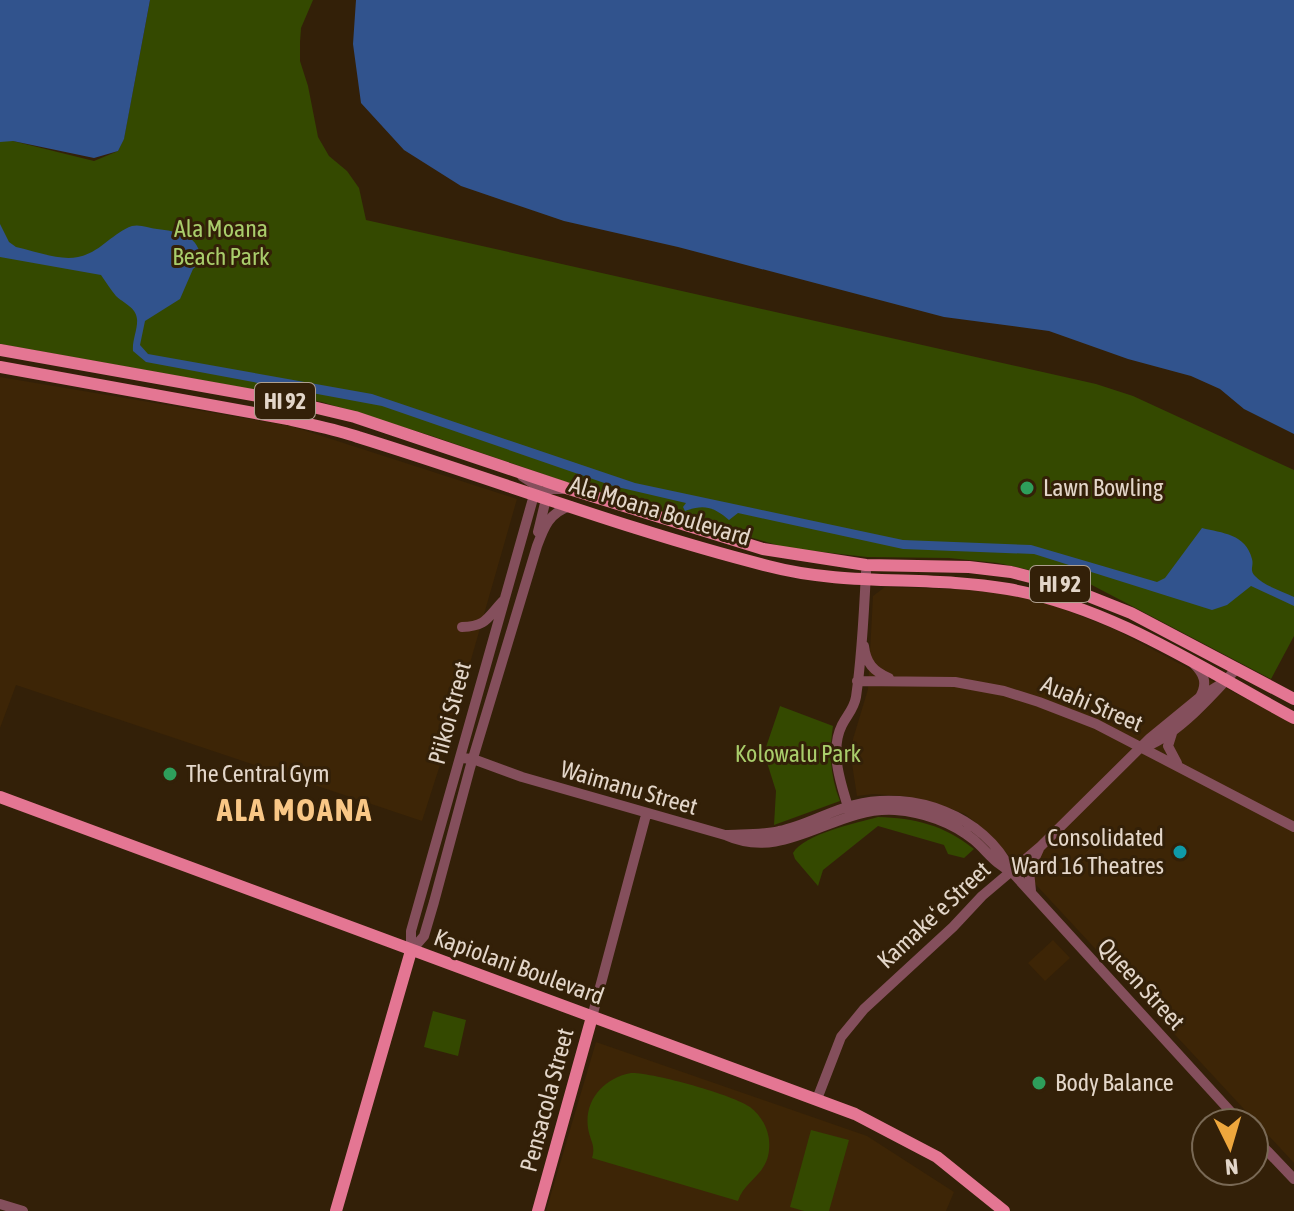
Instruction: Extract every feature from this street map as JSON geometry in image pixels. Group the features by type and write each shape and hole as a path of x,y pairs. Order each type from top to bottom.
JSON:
{"main road":[{"name":"Ala Moana Boulevard","path":"0,350 355,417 566,488 763,549 866,565 969,567 1011,572 1058,584 1131,613 1294,699"},
{"name":"Ala Moana Boulevard","path":"0,367 329,429 771,567 866,580 967,583 1048,598 1124,628 1294,718"},
{"name":"Kapiolani Boulevard","path":"0,797 817,1099 921,1147 1004,1211"},
{"name":"Piikoi Street","path":"336,1211 411,951"},
{"name":"Pensacola Street","path":"538,1211 592,1017"}],"street":[{"path":"515,471 540,495 566,488"},
{"name":"Piikoi Street","path":"537,546 540,495"},
{"name":"Piikoi Street","path":"411,951 424,936 468,762 504,600 540,495"},
{"name":"Piikoi Street","path":"468,762 537,546 549,519 557,510 570,506"},
{"path":"849,811 838,768 837,746 842,724 853,708 863,641 866,565"},
{"path":"462,627 478,626 487,621 504,600"},
{"path":"863,641 872,669 894,681"},
{"path":"1194,664 1205,681 1200,697"},
{"path":"1226,681 1237,668"},
{"name":"Auahi Street","path":"857,681 955,682 1012,693 1078,716 1294,827"},
{"name":"Kamakeʻe Street","path":"817,1099 841,1037 864,1009 1041,846 1150,738 1200,697 1226,681"},
{"name":"Kamakeʻe Street","path":"1142,748 1157,742 1174,729 1226,681"},
{"path":"1174,729 1168,746 1173,759 1181,767"},
{"name":"Waimanu Street","path":"468,762 725,835"},
{"name":"Queen Street","path":"725,835 777,832 874,801 895,800 933,806 951,814 991,843 1011,871 1226,1107"},
{"name":"Pensacola Street","path":"592,1017 646,815"},
{"path":"1031,893 1029,871 1041,846"},
{"path":"1270,1154 1294,1179"},
{"path":"0,1204 23,1211"}],"shaded area":[{"path":"0,377 291,426 517,499 422,821 16,685 0,728"},
{"path":"885,587 979,590 1040,600 1114,629 1294,724 1294,1163 1270,1137 1270,1107 1242,1107 987,832 965,814 934,803 904,796 857,796 852,764 853,739 868,689 873,596"},
{"path":"1053,940 1070,958 1045,981 1028,963"},
{"path":"596,1042 867,1136 954,1192 946,1211 546,1211"}],"green space":[{"name":"Ala Moana Beach Park","path":"150,0 313,0 301,28 300,61 318,137 329,156 347,171 359,188 366,220 1096,384 1133,396 1294,470 1294,636 1271,679 1088,583 998,563 949,558 867,557 787,548 598,493 322,402 0,344 0,141 13,141 94,161 118,151 124,138"},
{"name":"Kolowalu Park","path":"780,706 833,726 831,764 840,801 774,825 776,791 764,753"},
{"path":"878,817 929,824 952,834 974,849 964,858 948,854 944,845 878,826 823,870 818,886 795,859 793,853 808,840"},
{"path":"433,1011 466,1020 458,1056 424,1047"},
{"path":"631,1073 656,1076 711,1091 741,1102 759,1116 769,1138 767,1159 738,1201 592,1158 589,1108 604,1085"},
{"path":"811,1130 849,1140 829,1211 804,1211 790,1207"}],"water":[{"path":"0,0 150,0 124,139 118,151 94,158 13,141 0,142"},
{"path":"356,0 1294,0 1294,434 1244,409 1220,389 1191,376 1128,359 1049,331 944,317 678,247 564,221 461,186 404,150 361,103 353,44"},
{"path":"0,224 9,242 16,247 63,258 86,255 125,229 135,226 173,231 192,240 197,245 201,262 193,269 180,299 145,321 140,345 148,354 372,394 635,483 903,540 1031,545 1157,582 1165,578 1202,528 1225,533 1239,540 1249,551 1253,574 1294,597 1294,606 1251,586 1227,605 1212,610 1034,554 903,549 738,513 729,520 708,508 685,511 683,507 686,503 613,486 382,406 146,362 133,351 137,323 134,311 116,296 101,275 0,257"}],"place":[{"name":"Lawn Bowling","path":"1027,488"},
{"name":"The Central Gym","path":"170,774"},
{"name":"Consolidated Ward 16 Theatres","path":"1180,852"},
{"name":"Body Balance","path":"1039,1083"}],"district":[{"name":"ALA MOANA","path":"295,810"}]}
